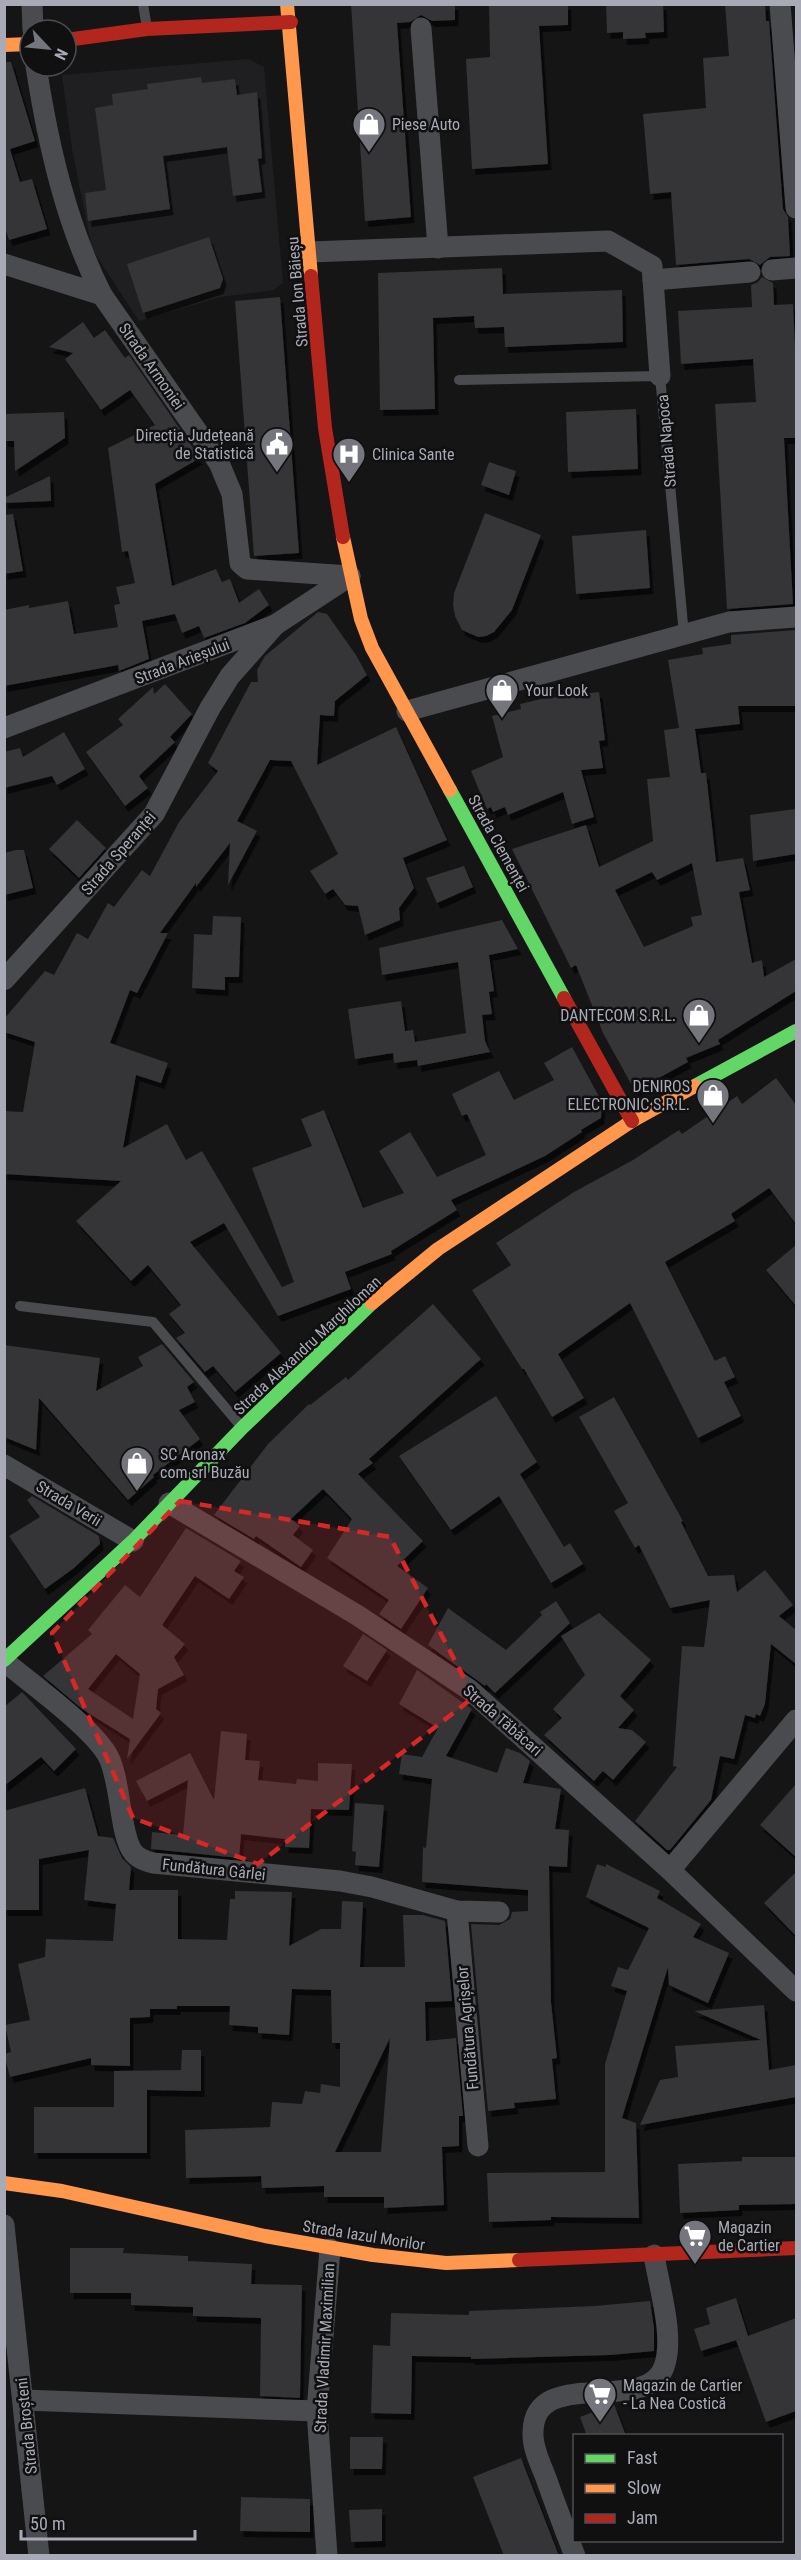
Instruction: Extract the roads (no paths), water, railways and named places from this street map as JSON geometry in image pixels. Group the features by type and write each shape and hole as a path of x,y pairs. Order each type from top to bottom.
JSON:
{"street":[{"name":"Strada Ion Băieșu","path":"287,4 291,22 325,428 350,576"},
{"path":"786,14 796,208"},
{"path":"78,38 147,29 291,22"},
{"path":"421,28 438,248"},
{"name":"Strada Armoniei","path":"38,78 50,144 87,266 102,295 219,463 232,494 240,563 247,569 350,576"},
{"path":"310,252 608,241 652,273 750,272"},
{"path":"4,264 102,295"},
{"path":"772,270 796,268"},
{"path":"652,273 660,376"},
{"name":"Strada Arieșului","path":"4,728 275,625 350,576"},
{"name":"Strada Clemenței","path":"350,576 361,619 372,648 632,1121"},
{"path":"407,711 729,622 796,617"},
{"name":"Strada Speranței","path":"4,980 154,814 210,708 230,676 275,625"},
{"name":"Strada Alexandru Marghiloman","path":"4,1661 132,1541 243,1427 359,1314 438,1249 632,1121 796,1031"},
{"name":"Strada Verii","path":"4,1465 132,1541"},
{"name":"Strada Tăbăcari","path":"168,1503 357,1616 470,1690 670,1870 796,1991"},
{"name":"Fundătura Gârlei","path":"4,1661 83,1727 109,1757 118,1786 128,1840 133,1852 140,1859 153,1863 340,1881 372,1887 457,1911 499,1912"},
{"path":"670,1870 796,1720"},
{"name":"Fundătura Agrișelor","path":"457,1911 478,2146"},
{"name":"Strada Iazul Morilor","path":"4,2183 65,2192 391,2259 446,2263 796,2248"},
{"name":"Strada Broșteni","path":"4,2225 39,2556"},
{"name":"Strada Vladimir Maximilian","path":"327,2556 318,2411 330,2248"},
{"path":"575,2556 538,2458 533,2436 535,2416 545,2403 570,2395 642,2388 655,2380 664,2370 669,2342 654,2255"},
{"path":"24,2400 318,2411"}],"lane":[{"path":"143,4 147,29"},
{"name":"Strada Napoca","path":"459,381 660,376 684,635"},
{"path":"20,1306 153,1322 243,1427"}],"place":[{"name":"Piese Auto","path":"369,153"},
{"name":"Direcția Județeană de Statistică","path":"277,473"},
{"name":"Clinica Sante","path":"349,483"},
{"name":"Your Look","path":"502,719"},
{"name":"DANTECOM S.R.L.","path":"699,1044"},
{"name":"DENIROS ELECTRONIC S.R.L.","path":"713,1124"},
{"name":"SC Aronax com srl Buzău","path":"137,1492"},
{"name":"Magazin de Cartier","path":"695,2265"},
{"name":"Magazin de Cartier - La Nea Costică","path":"600,2423"}]}
